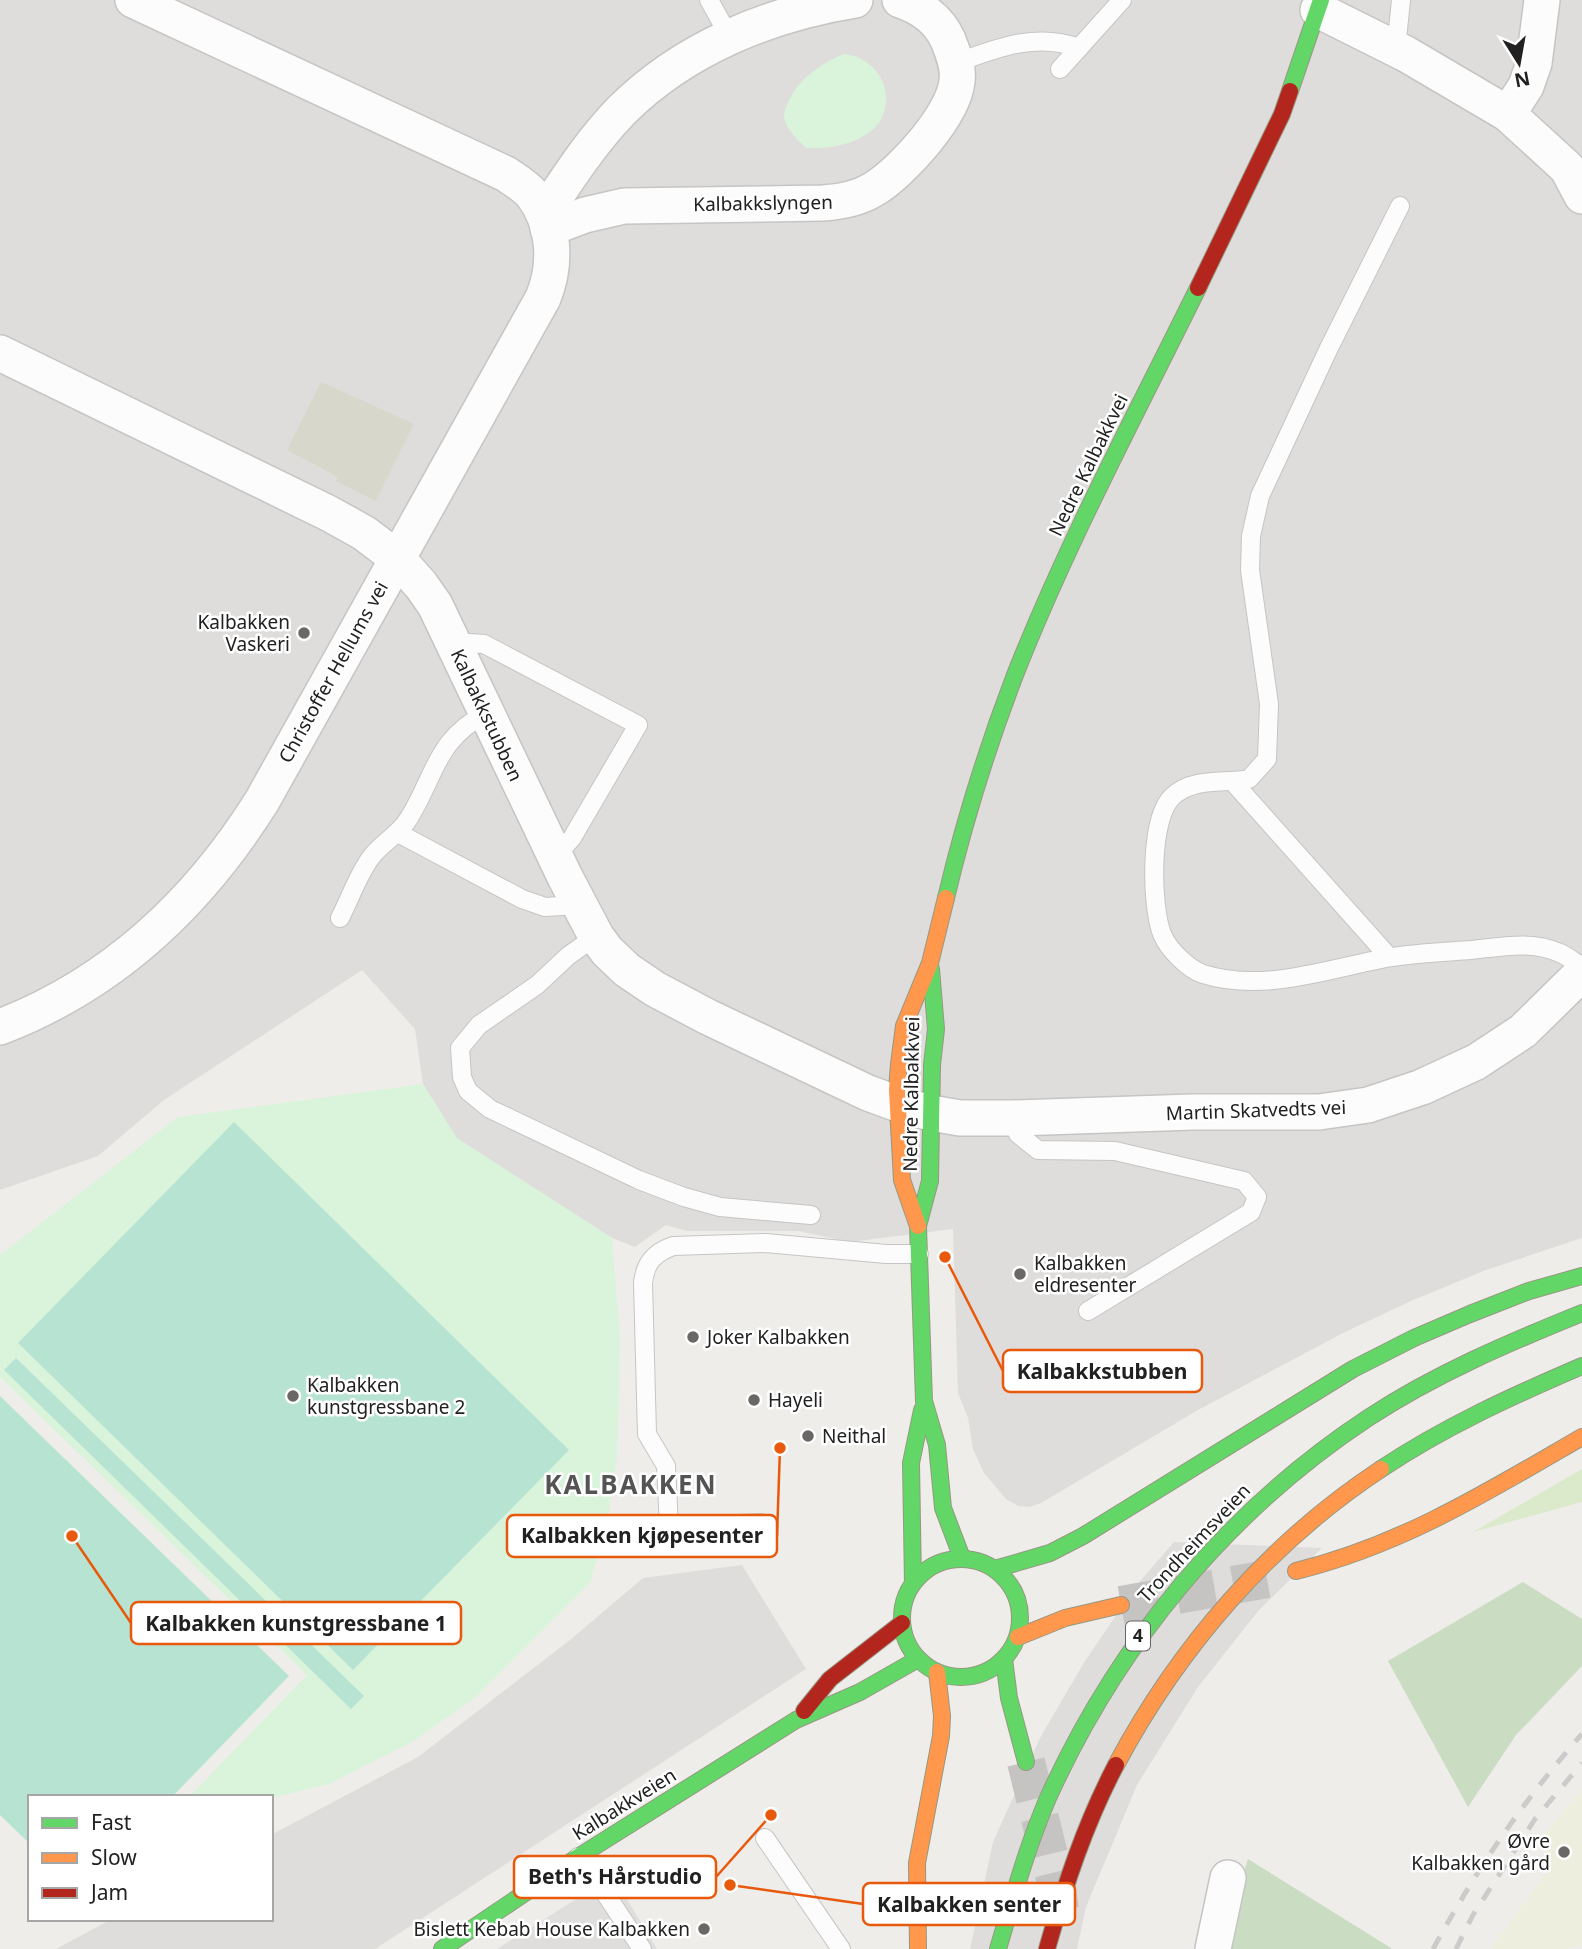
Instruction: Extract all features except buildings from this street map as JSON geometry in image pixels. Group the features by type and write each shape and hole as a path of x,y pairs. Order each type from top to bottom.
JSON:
{"main road":[{"name":"Nedre Kalbakkvei","path":"918,1226 902,1180 898,1104 904,1026 930,963 961,836 982,767 1015,675 1072,546 1272,137 1320,5"},
{"name":"Nedre Kalbakkvei","path":"913,1583 911,1463 924,1401 918,1226 930,1181 936,1029 930,963"},
{"path":"995,1569 1050,1553 1083,1536 1353,1368 1414,1338 1529,1291 1582,1276"},
{"name":"Trondheimsveien","path":"998,1949 1027,1847 1070,1749 1100,1695 1138,1637 1168,1597 1209,1552 1299,1468 1391,1404 1448,1372 1582,1313"},
{"path":"1047,1949 1054,1916 1075,1856 1119,1759 1145,1713 1182,1659 1215,1616 1255,1572 1332,1504 1419,1444 1471,1415 1582,1366"},
{"name":"Nedre Kalbakkvei","path":"924,1401 937,1445 943,1508 962,1558"},
{"path":"1296,1572 1381,1545 1413,1531 1582,1437"},
{"path":"962,1558 980,1561 995,1569 1007,1579 1018,1599 1021,1622 1018,1637 1004,1659 990,1671 972,1677 954,1677 937,1672 918,1660 904,1636 902,1623 904,1602 913,1583 926,1570 943,1561 962,1558"},
{"path":"1018,1637 1065,1618 1121,1605"},
{"name":"Kalbakkveien","path":"796,1720 830,1678 902,1623"},
{"path":"1004,1659 1006,1683 1026,1762"},
{"name":"Kalbakkveien","path":"442,1949 578,1857 796,1720 860,1692 918,1660"},
{"path":"918,1949 917,1863 941,1736 942,1716 937,1672"}],"street":[{"path":"133,0 498,169 532,194 546,221"},
{"path":"546,221 587,150 623,109 676,67 729,36 804,9 855,0"},
{"name":"Kalbakkslyngen","path":"546,221 624,206 843,202 886,180 933,132 945,115 957,82 956,63 945,33 919,9 900,0"},
{"path":"1508,114 1525,86 1534,63 1542,0"},
{"path":"1320,5 1508,114 1567,168 1582,196"},
{"name":"Christoffer Hellums vei","path":"0,1027 60,999 129,956 210,876 262,801 543,298 552,270 553,253 546,221"},
{"name":"Kalbakkstubben","path":"0,353 328,513 364,533 397,558 435,605 555,857 596,936 607,951 627,970 655,989 867,1093 931,1113"},
{"name":"Martin Skatvedts vei","path":"931,1113 960,1118 1013,1118 1193,1112 1319,1112 1371,1105 1422,1087 1476,1062 1523,1031 1582,973"},
{"path":"1213,1949 1228,1878"}],"lane":[{"path":"709,0 729,36"},
{"path":"1060,69 1122,0"},
{"path":"1396,49 1401,0"},
{"path":"956,63 1032,40 1063,42 1079,48"},
{"path":"1400,206 1328,350 1260,496 1251,536 1250,570 1269,704 1267,759 1249,779 1190,786 1172,797 1161,816 1155,854 1154,898 1163,936 1180,959 1200,974 1228,980 1307,976 1389,957 1527,944 1560,953 1582,967"},
{"path":"455,646 484,644 638,725 572,838 555,857"},
{"path":"340,918 371,858 410,818 448,743 461,728 487,713"},
{"path":"1233,782 1389,957"},
{"path":"398,833 522,899 545,907 579,905"},
{"path":"596,936 568,956 537,985 472,1032 460,1048 462,1077 468,1091 490,1109 639,1180 684,1197 720,1207 811,1215"},
{"path":"1013,1118 1018,1134 1038,1150 1115,1151 1244,1181 1257,1197 1251,1212 1088,1311"},
{"path":"761,1522 669,1527 666,1466 647,1434 643,1283 649,1262 661,1251 673,1246 766,1243 886,1254 919,1254"},
{"path":"765,1838 841,1949"},
{"path":"578,1857 603,1889 642,1949"}],"shaded area":[{"path":"0,0 1582,0 1582,1238 1486,1270 1343,1333 1198,1410 1041,1503 1029,1507 1018,1506 1006,1499 984,1473 973,1449 968,1418 958,1393 953,1229 850,1242 798,1231 687,1231 666,1225 635,1247 612,1238 456,1138 423,1084 415,1029 362,970 164,1100 98,1156 0,1190"},
{"path":"321,382 414,424 376,501 336,481 338,477 287,450"},
{"path":"742,1565 806,1669 375,1949 56,1949 108,1921 273,1921 273,1834 418,1757 570,1640 643,1578"},
{"path":"613,1876 657,1949 497,1949"}],"green space":[{"path":"844,54 870,64 878,74 884,86 885,110 870,132 856,140 831,147 806,148 787,125 784,116 789,100 805,78"},
{"path":"423,1084 457,1138 612,1238 620,1338 617,1458 607,1524 590,1583 476,1697 412,1742 329,1784 273,1798 273,1795 191,1795 307,1675 0,1377 0,1255 178,1117"},
{"name":"Kalbakken kunstgressbane 2","path":"234,1122 569,1450 353,1670 18,1343"},
{"path":"16,1358 364,1696 351,1709 4,1370"},
{"path":"0,1396 289,1676 174,1795 28,1795 28,1842 0,1815"},
{"path":"1582,1469 1582,1502 1473,1532"},
{"path":"1523,1582 1582,1619 1582,1666 1516,1735 1468,1807 1388,1661"},
{"name":"Øvre Kalbakken gård","path":"1582,1789 1582,1945 1566,1949 1490,1949 1547,1872 1545,1833"},
{"path":"1248,1859 1391,1949 1229,1949 1237,1893"}],"pier":[{"path":"1174,1542 1322,1548 1259,1610 1198,1687 1137,1785 1086,1907 1077,1949 970,1949 993,1842 1041,1736 1085,1661 1136,1586"}],"tunnel":[{"path":"1121,1605 1267,1579"},
{"path":"1026,1762 1055,1879 1061,1916"}],"railway":[{"path":"1433,1949 1502,1837 1582,1734"},
{"path":"1456,1949 1473,1915 1535,1819 1582,1763"}],"traffic: fast":[{"path":"1290,91 1321,0"},
{"path":"946,898 960,841 986,758 1035,626 1102,480 1198,288"},
{"path":"931,969 936,1029 932,1065 930,1181 918,1226 924,1401 937,1445 943,1508 962,1558"},
{"path":"995,1569 1050,1553 1083,1536 1353,1369 1414,1338 1529,1291 1582,1276"},
{"path":"998,1949 1033,1835 1076,1742 1107,1687 1142,1635 1223,1539 1268,1495 1317,1455 1393,1402 1499,1348 1582,1313"},
{"path":"1381,1469 1429,1439 1479,1413 1582,1366"},
{"path":"913,1583 911,1463 922,1410"},
{"path":"961,1559 984,1563 1003,1576 1016,1595 1020,1618 1016,1641 1003,1660 984,1673 961,1677 938,1673 919,1660 906,1641 902,1618 906,1595 919,1576 938,1563 961,1559"},
{"path":"442,1949 578,1857 796,1720 860,1692 918,1659"},
{"path":"1004,1659 1009,1698 1026,1762"}],"traffic: slow":[{"path":"918,1226 902,1180 897,1090 899,1064 904,1026 930,963 946,898"},
{"path":"1296,1571 1372,1547 1409,1531 1479,1496 1582,1437"},
{"path":"1116,1765 1168,1679 1230,1600 1301,1530 1381,1469"},
{"path":"1018,1637 1065,1618 1121,1605"},
{"path":"918,1949 917,1863 941,1736 942,1716 937,1672"}],"traffic: jam":[{"path":"1198,288 1282,114 1290,91"},
{"path":"804,1711 830,1679 902,1623"},
{"path":"1047,1949 1077,1855 1116,1765"}],"place":[{"name":"Kalbakken Vaskeri","path":"304,633"},
{"name":"Kalbakkstubben","path":"945,1257"},
{"name":"Kalbakken eldresenter","path":"1020,1274"},
{"name":"Joker Kalbakken","path":"693,1337"},
{"name":"Kalbakken kunstgressbane 2","path":"293,1396"},
{"name":"Hayeli","path":"754,1400"},
{"name":"Neithal","path":"808,1436"},
{"name":"Kalbakken kjøpesenter","path":"780,1448"},
{"name":"Kalbakken kunstgressbane 1","path":"72,1536"},
{"name":"Beth's Hårstudio","path":"771,1815"},
{"name":"Øvre Kalbakken gård","path":"1564,1852"},
{"name":"Kalbakken senter","path":"730,1885"},
{"name":"Bislett Kebab House Kalbakken","path":"704,1929"}],"district":[{"name":"KALBAKKEN","path":"631,1485"}]}
